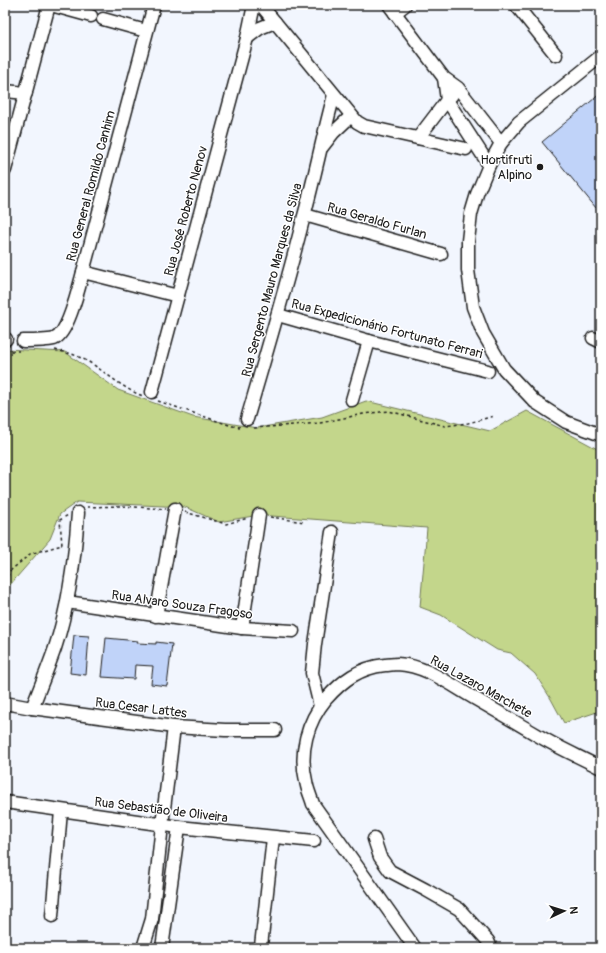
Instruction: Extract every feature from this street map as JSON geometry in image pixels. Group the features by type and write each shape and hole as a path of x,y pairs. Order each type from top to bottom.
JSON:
{"street":[{"path":"5,170 50,5 146,31"},
{"name":"Rua General Romildo Canhim","path":"23,341 54,339 62,332 71,313 154,5"},
{"name":"Rua José Roberto Nenov","path":"152,392 247,38 254,5"},
{"path":"261,5 357,122 364,126 466,149"},
{"path":"405,5 392,9 444,78 458,88 501,143"},
{"path":"516,5 556,55"},
{"path":"247,38 260,28 275,22"},
{"path":"601,56 519,122 501,143 489,165 477,194 471,214 468,241 468,270 473,308 482,333 504,369 535,402 566,422 601,435"},
{"path":"444,78 446,100 489,165"},
{"path":"418,138 446,100 458,88"},
{"path":"5,91 26,93"},
{"name":"Rua Sergento Mauro Marques da Silva","path":"248,418 305,215 324,130 334,95"},
{"name":"Rua Sergento Mauro Marques da Silva","path":"321,148 333,133 352,116"},
{"name":"Rua Geraldo Furlan","path":"305,215 441,254"},
{"path":"83,272 178,296"},
{"name":"Rua Expedicionário Fortunato Ferrari","path":"278,315 369,341 488,370"},
{"path":"352,400 369,341"},
{"path":"156,616 175,509"},
{"path":"32,708 55,647 67,602 76,536 77,511"},
{"path":"242,628 259,515"},
{"path":"320,706 312,673 332,532"},
{"name":"Rua Alvaro Souza Fragoso","path":"67,602 242,628 293,631"},
{"name":"Rua Lazaro Marchete","path":"415,948 313,804 306,781 303,755 306,736 313,718 320,706 337,687 352,676 375,666 396,664 416,667 435,675 541,737 601,768"},
{"name":"Rua Cesar Lattes","path":"5,703 174,727 225,730 275,730"},
{"path":"143,948 152,919 174,727"},
{"name":"Rua Sebastião de Oliveira","path":"5,802 162,825 314,842"},
{"path":"52,916 61,811"},
{"path":"162,948 179,827"},
{"path":"261,946 273,838"},
{"path":"374,839 380,857 390,871 458,909 488,941 491,948"}],"path":[{"path":"5,582 10,571 30,554 62,545 60,520 77,511 121,506 175,509 226,524 259,515 304,522"}],"green space":[{"path":"5,349 65,352 118,390 193,417 257,428 322,417 366,401 490,431 527,411 601,451 601,712 564,723 535,674 511,653 497,650 441,615 420,607 427,528 259,515 219,522 185,507 77,502 60,514 50,539 9,586 5,597"}],"building":[{"path":"601,93 601,214 542,142"},
{"path":"74,635 89,636 86,675 70,673"},
{"path":"106,638 138,641 137,643 156,644 156,642 172,644 167,686 151,684 153,666 135,665 134,679 102,677"}],"place":[{"name":"Hortifruti Alpino","path":"540,167"}]}
